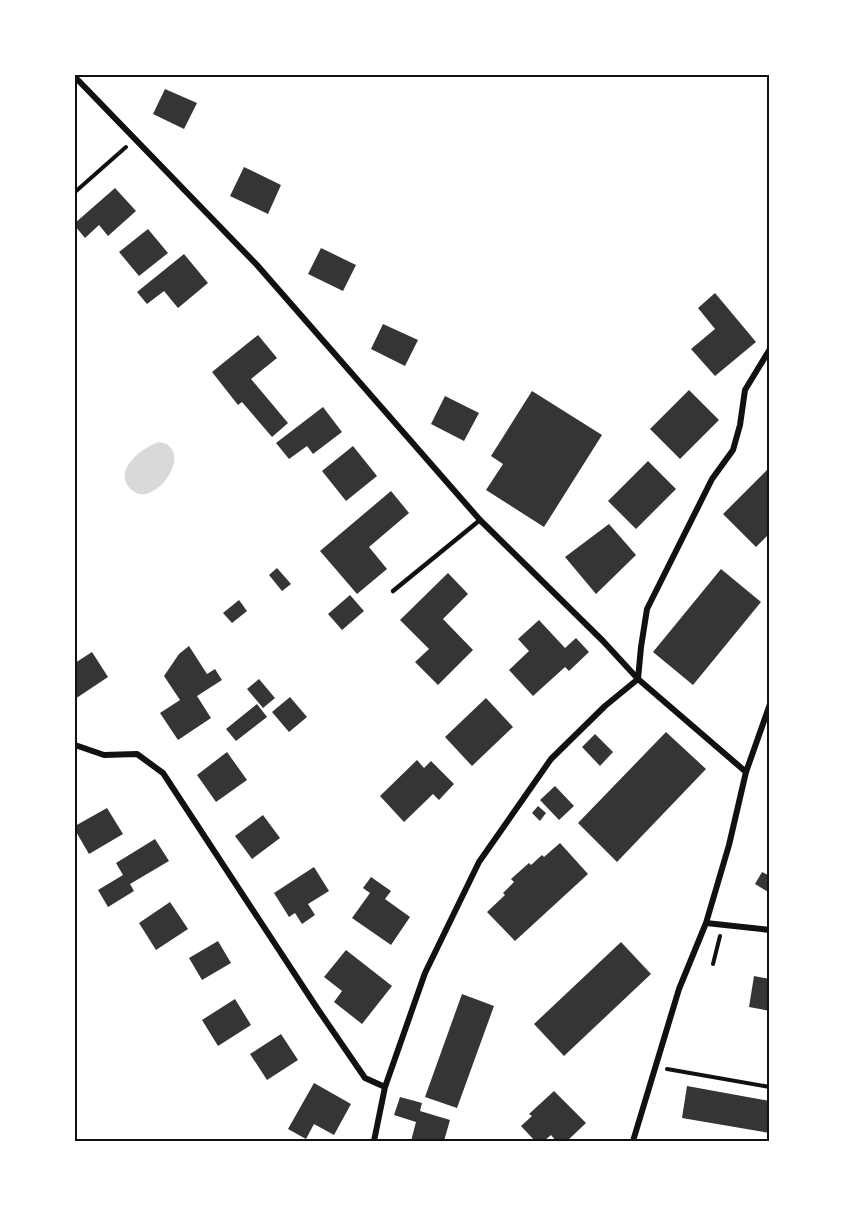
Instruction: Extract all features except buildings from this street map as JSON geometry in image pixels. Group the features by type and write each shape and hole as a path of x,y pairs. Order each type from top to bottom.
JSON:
{"street":[{"path":"75,77 257,265 480,520 603,641 638,679 746,772"},
{"path":"374,1141 385,1087 425,973 479,862 551,759 605,706 638,679 640,647 647,609 712,479 733,450 740,425 745,390 770,349"},
{"path":"633,1141 679,989 706,923 729,845 746,772 770,704"},
{"path":"75,745 104,755 137,754 163,773 365,1078 385,1087"},
{"path":"706,923 770,930"}],"lane":[{"path":"393,591 480,520"}],"path":[{"path":"75,192 135,139"},
{"path":"656,1067 770,1088"}],"shaded area":[{"path":"159,442 168,445 173,452 172,468 168,477 155,490 147,494 139,494 128,486 125,472 139,453"}]}
